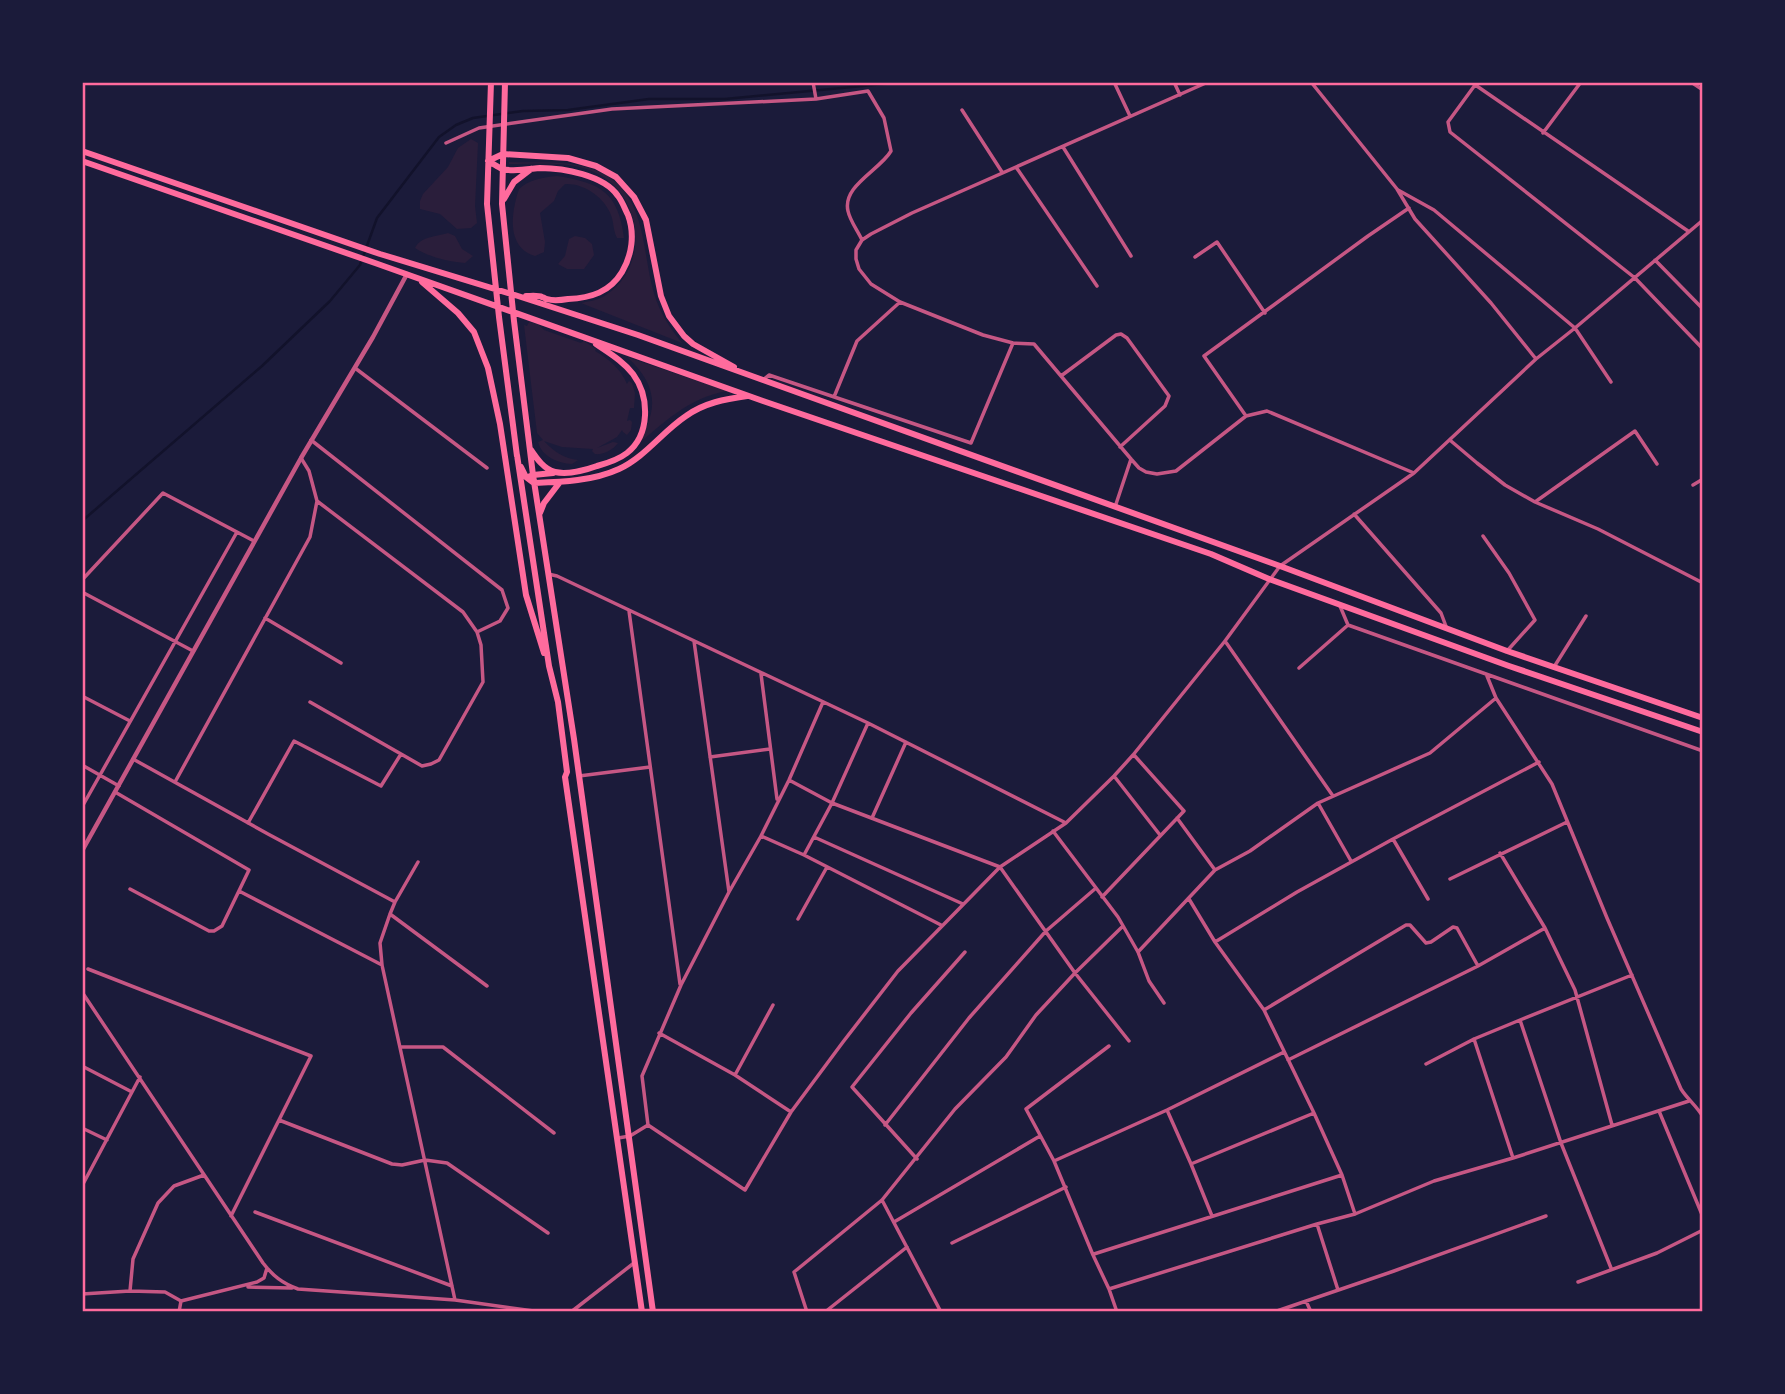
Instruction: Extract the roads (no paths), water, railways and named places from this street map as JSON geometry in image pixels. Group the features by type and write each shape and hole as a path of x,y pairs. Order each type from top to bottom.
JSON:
{"highway":[{"path":"491,82 487,204 500,331 549,666 558,702 567,772 565,777 642,1312"},
{"path":"505,86 502,204 530,448 530,476"},
{"path":"82,151 354,246 638,335 1280,566 1507,651 1703,718"},
{"path":"488,161 503,154 577,160 607,171 634,197 646,220 661,296 669,316 693,344 759,379"},
{"path":"82,161 747,396 1212,554 1269,579 1509,666 1703,732"},
{"path":"488,161 503,169 562,169 584,175 608,187 619,197 628,217 632,241 627,263 616,281 605,291 571,299 518,296"},
{"path":"502,204 513,182 532,169"},
{"path":"417,278 458,313 474,332 488,368 526,596 549,666"},
{"path":"521,485 530,476 582,470 614,461 629,452 637,442 646,413 644,393 635,376 624,364 588,339"},
{"path":"534,483 587,479 619,469 695,410 712,403 747,396"},
{"path":"530,448 537,459 557,473"},
{"path":"517,455 534,483 540,515 653,1312"},
{"path":"540,515 544,503 560,482"}],"street":[{"path":"813,82 816,99"},
{"path":"1114,82 1130,117"},
{"path":"1174,82 1180,95"},
{"path":"1209,82 1015,166 871,234 862,240 856,250 859,269 871,284 900,302 983,335 1013,343 1034,344 1120,447 1146,472 1157,474 1176,471 1246,416 1267,411 1414,473"},
{"path":"1311,82 1396,189 1415,219 1491,303 1536,359"},
{"path":"1543,133 1581,82"},
{"path":"1691,82 1703,90"},
{"path":"1688,232 1473,84 1448,122 1450,132 1634,278 1703,349"},
{"path":"446,143 479,128 612,109 816,99 868,91 884,118 891,151 848,197 848,211 862,240"},
{"path":"962,110 1002,172"},
{"path":"1063,147 1131,256"},
{"path":"1015,166 1097,286"},
{"path":"1396,189 1434,210 1575,328 1611,382"},
{"path":"1246,416 1204,356 1409,208"},
{"path":"823,702 761,836 729,891 681,985 642,1076 648,1125 746,1190 791,1112 898,971 1000,867 1066,823 1114,776 1225,641 1280,566 1414,473 1536,359 1703,220"},
{"path":"1195,257 1217,242 1265,313"},
{"path":"1655,260 1703,309"},
{"path":"82,851 300,458 355,368 407,274"},
{"path":"834,397 857,341 900,302"},
{"path":"1061,376 1116,335 1121,334 1127,338 1169,396 1165,406 1120,447"},
{"path":"759,379 769,375 971,443 1013,343"},
{"path":"355,368 487,468"},
{"path":"1535,502 1635,431 1657,464"},
{"path":"311,440 502,590 508,608 500,621 477,632"},
{"path":"1451,441 1505,485 1535,502 1598,529 1703,583"},
{"path":"175,782 310,537 317,501 309,471 300,458"},
{"path":"1115,507 1131,459"},
{"path":"1693,485 1703,479"},
{"path":"82,580 163,494 254,541"},
{"path":"310,702 422,766 439,760 483,682 481,645 477,632 463,612 317,501"},
{"path":"1354,514 1441,613 1447,629"},
{"path":"82,807 237,532"},
{"path":"1483,536 1509,573 1535,620 1507,651"},
{"path":"548,574 869,723 1066,823"},
{"path":"82,592 193,651"},
{"path":"1339,604 1349,625 1703,751"},
{"path":"629,611 681,985"},
{"path":"1554,667 1586,616"},
{"path":"265,618 341,663"},
{"path":"1299,668 1349,625"},
{"path":"694,641 729,891"},
{"path":"1225,641 1333,796"},
{"path":"761,674 778,802"},
{"path":"1487,676 1515,731 1552,784 1681,1089 1703,1117"},
{"path":"82,696 131,721"},
{"path":"1138,952 1214,870 1250,850 1318,803 1430,753 1496,698"},
{"path":"804,855 832,803 869,723"},
{"path":"248,823 294,741 381,786 401,754"},
{"path":"872,818 906,742"},
{"path":"710,757 771,749"},
{"path":"1102,897 1184,811 1133,755"},
{"path":"133,759 395,902"},
{"path":"1215,942 1352,861 1539,762"},
{"path":"82,765 119,786"},
{"path":"579,776 651,767"},
{"path":"1114,776 1160,835"},
{"path":"789,780 832,803 1000,867 1075,973 1129,1041"},
{"path":"115,792 249,870 222,926 214,931 209,931 130,889"},
{"path":"1318,803 1352,861"},
{"path":"1177,818 1214,870"},
{"path":"1450,879 1567,822"},
{"path":"1053,831 1123,926 1138,952 1149,981 1164,1003"},
{"path":"761,836 804,855 942,926"},
{"path":"814,837 963,904"},
{"path":"1393,839 1428,899"},
{"path":"1500,853 1545,928 1575,990 1612,1125"},
{"path":"418,862 395,902 380,943 382,965 455,1300"},
{"path":"798,919 827,867"},
{"path":"885,1125 969,1018 1046,931 1096,888"},
{"path":"239,891 382,965"},
{"path":"1188,899 1264,1010 1342,1175 1355,1214"},
{"path":"390,915 487,986"},
{"path":"1264,1010 1406,925 1414,928 1426,943 1453,927 1457,928 1478,966"},
{"path":"807,1312 793,1272 882,1200 956,1109 1006,1057 1036,1015 1123,926"},
{"path":"1288,1060 1478,966 1545,928"},
{"path":"917,1158 852,1087 911,1013 965,952"},
{"path":"88,969 311,1056 231,1216"},
{"path":"1426,1064 1474,1039 1632,975"},
{"path":"82,992 267,1268 284,1284 298,1289"},
{"path":"735,1075 773,1005"},
{"path":"1520,1020 1561,1143 1611,1268"},
{"path":"659,1033 735,1075 791,1112"},
{"path":"1474,1039 1513,1158"},
{"path":"1109,1046 1027,1109 1066,1187 1117,1312"},
{"path":"401,1047 443,1047 554,1133"},
{"path":"1054,1160 1167,1110 1284,1052"},
{"path":"82,1066 132,1092"},
{"path":"83,1183 140,1077"},
{"path":"1109,1289 1355,1214 1434,1181 1689,1101"},
{"path":"1696,1105 1703,1103"},
{"path":"1167,1110 1212,1216"},
{"path":"1659,1111 1703,1217"},
{"path":"1191,1164 1314,1113"},
{"path":"279,1120 392,1164 402,1165 425,1160 447,1163 548,1233"},
{"path":"617,1138 630,1136 648,1125"},
{"path":"82,1128 107,1140"},
{"path":"894,1222 1040,1136"},
{"path":"130,1291 133,1259 158,1203 174,1186 204,1175"},
{"path":"1093,1255 1342,1175"},
{"path":"952,1243 1066,1187"},
{"path":"882,1200 941,1312"},
{"path":"255,1212 452,1286"},
{"path":"1274,1312 1546,1216"},
{"path":"1317,1224 1338,1290"},
{"path":"1578,1282 1657,1253 1703,1230"},
{"path":"825,1312 907,1247"},
{"path":"571,1312 635,1262"},
{"path":"82,1294 130,1291 165,1293 181,1301 257,1282 264,1278 267,1268"},
{"path":"240,1288 263,1286 455,1300 541,1312"},
{"path":"179,1312 181,1301"},
{"path":"1306,1301 1311,1312"}],"waterway":[{"path":"82,521 262,366 330,301 360,265 377,218 439,137 456,125 473,118 523,111 568,110 649,99 725,99 905,82"}]}
